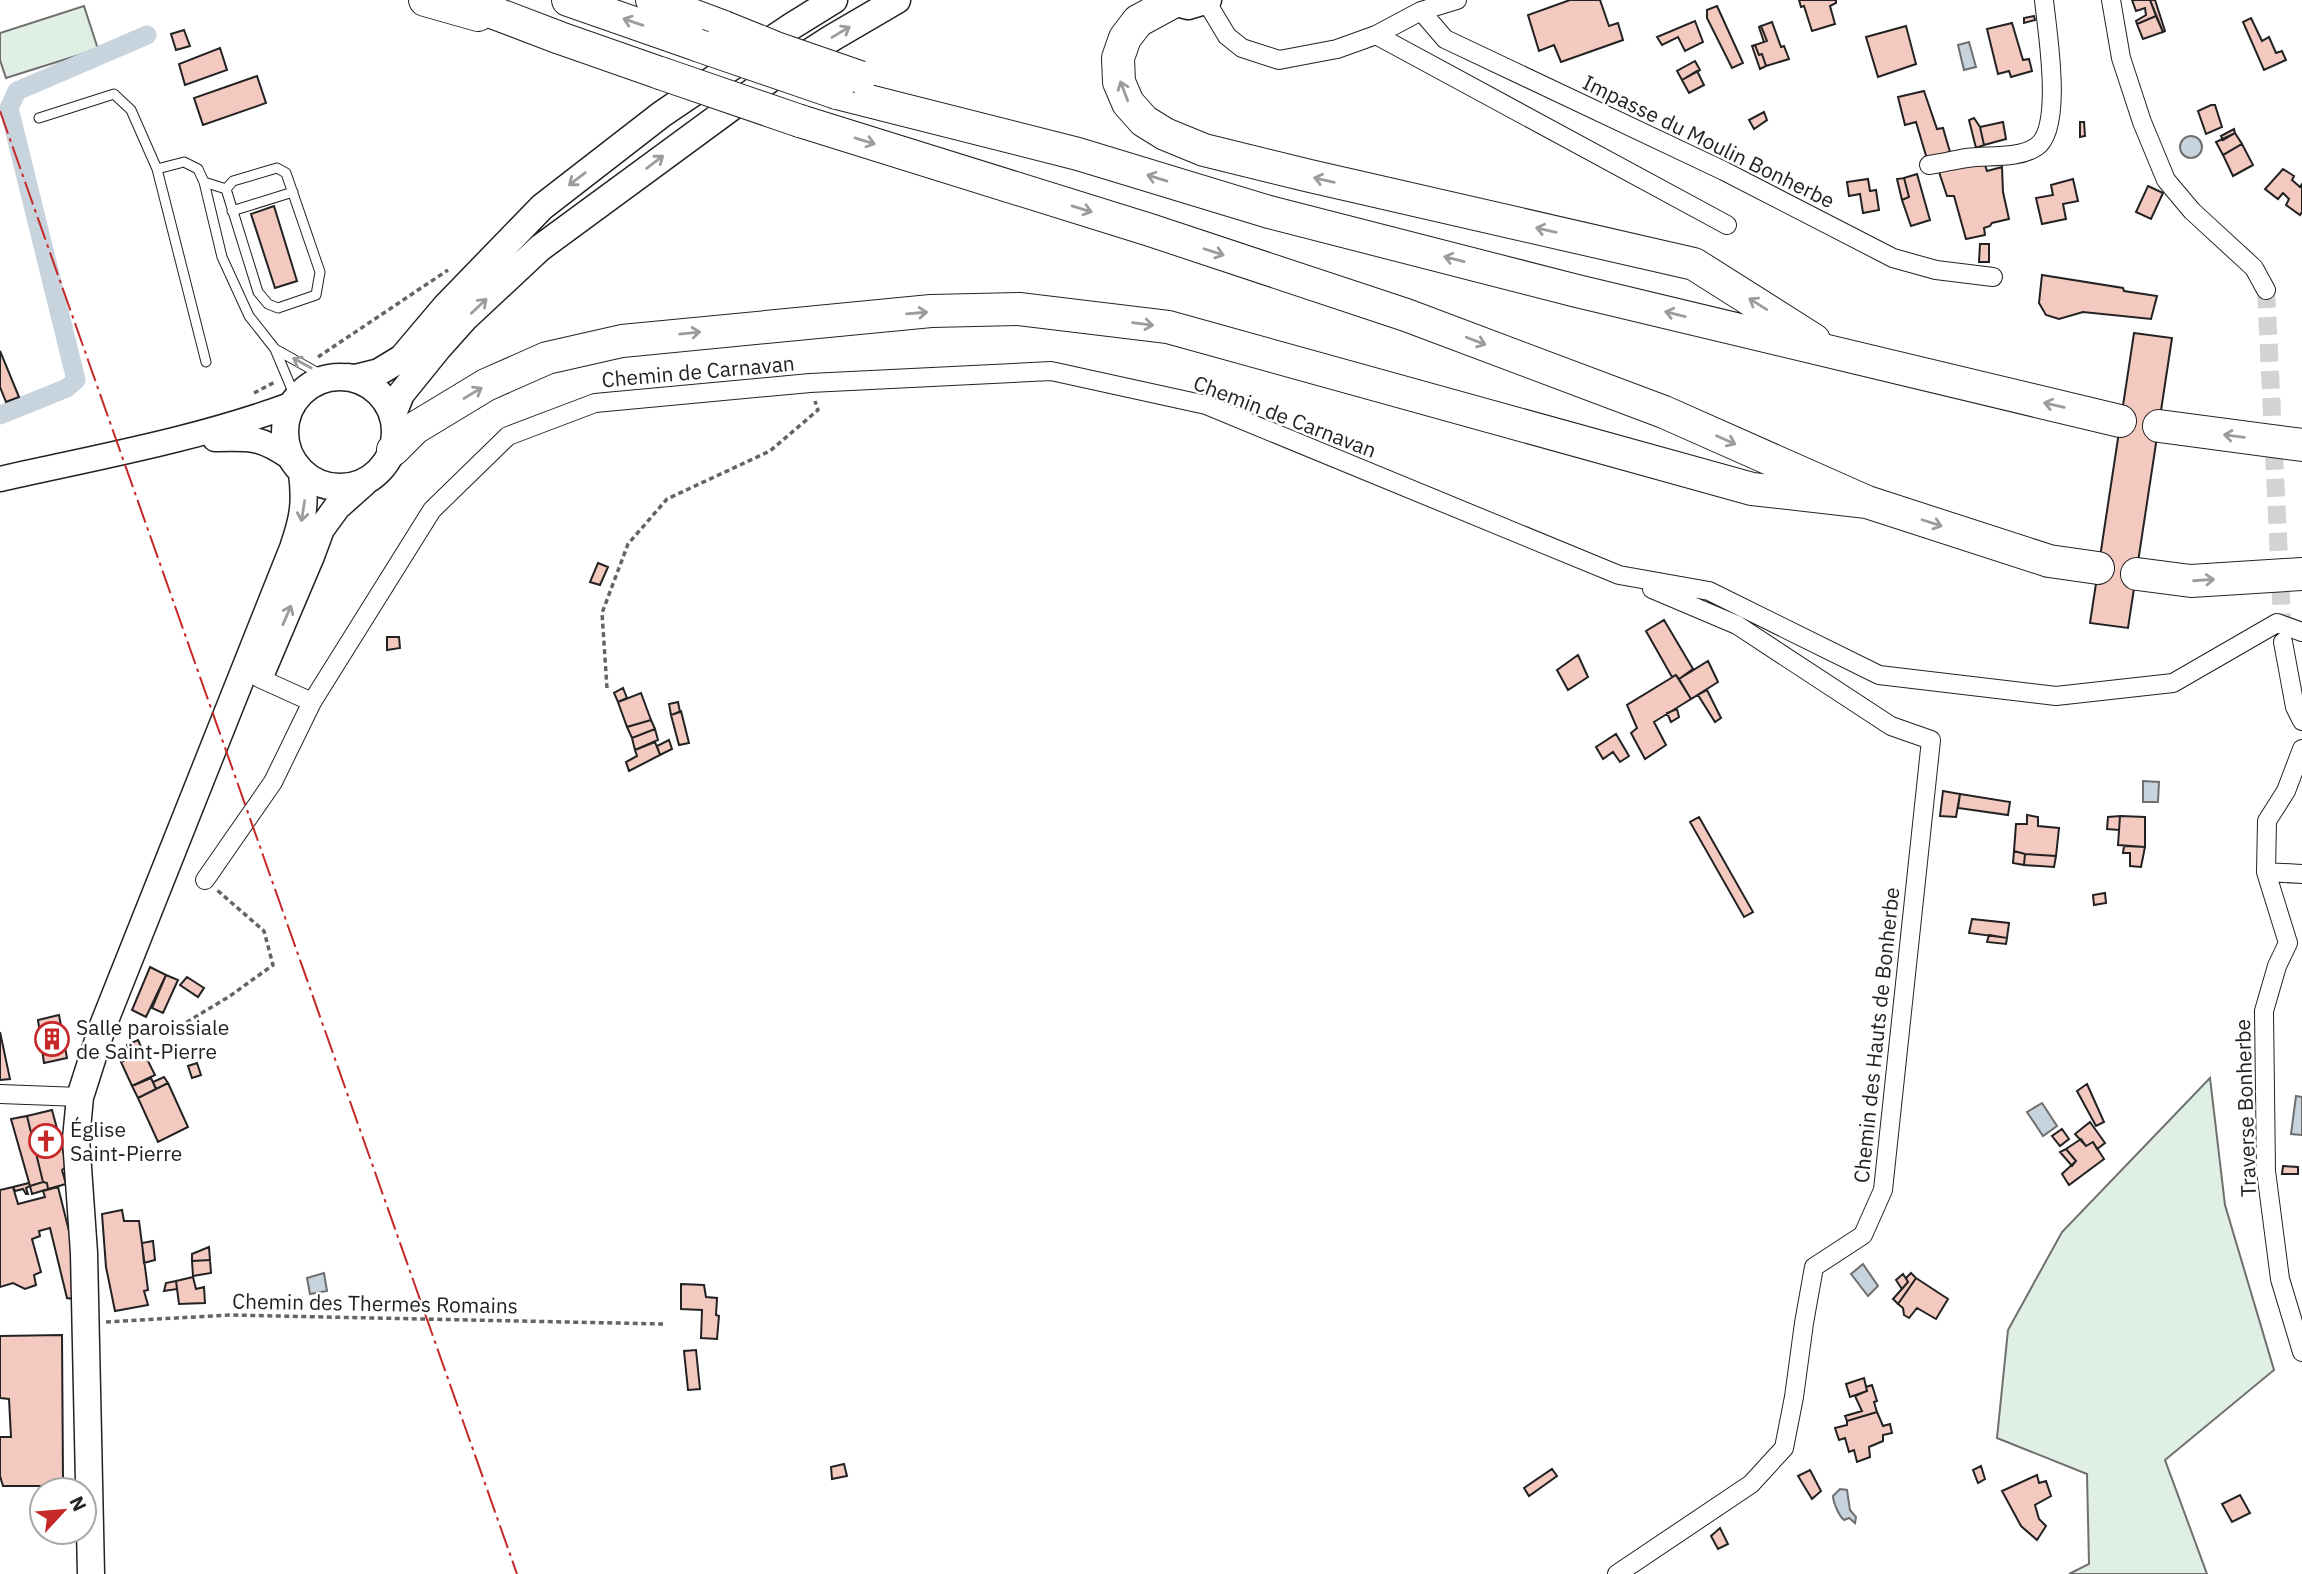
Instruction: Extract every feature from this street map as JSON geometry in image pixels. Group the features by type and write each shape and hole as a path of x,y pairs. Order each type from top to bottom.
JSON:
{"highway":[{"path":"425,0 560,38"},
{"path":"460,0 560,38 800,121 1150,230 1406,315 1664,412 1867,502 2049,561 2098,568"},
{"path":"568,0 697,45 848,85 1269,212 1577,291 2120,421"},
{"path":"652,0 724,27 848,85"},
{"path":"1169,1 1138,21 1125,38 1118,58 1119,82 1128,103 1144,121 1165,134 1204,150 1310,177 1694,264 1836,354"},
{"path":"393,450 415,428 486,385 547,358 622,341 907,313 1019,309 1168,327 1752,489 1867,502"},
{"path":"2159,426 2302,445"},
{"path":"2137,573 2191,581 2302,574"}],"main road":[{"path":"393,414 401,394 439,347 464,319 540,248 785,68 897,0"},
{"path":"1169,1 1188,6 1207,1"},
{"path":"91,1574 84,1253 76,1139 80,1097 102,1028 302,523 305,497 285,439 286,419 294,402 308,387 329,372 355,378 379,372 402,358 446,306 542,206 662,114 823,3"},
{"path":"171,852 259,677 321,529 337,507 376,475 393,450 396,432 393,414 382,396 367,384 329,372"},
{"path":"0,480 254,419 294,402"},
{"path":"162,443 250,438 270,443 321,485 342,488 363,483"}],"street":[{"path":"1207,1 1227,36 1242,48 1279,60 1337,50 1376,35 1421,11 1457,0"},
{"path":"1929,165 1964,158 2019,153 2035,148 2046,138 2053,102 2044,0"},
{"path":"2111,0 2121,58 2142,122 2166,180 2192,211 2254,268 2266,290"},
{"name":"Impasse du Moulin Bonherbe","path":"1421,11 1445,39 1724,171 1893,258 1936,270 1993,277"},
{"path":"1376,35 1727,225"},
{"name":"Chemin de Carnavan","path":"205,880 273,782 312,702 432,510 508,436 595,403 810,383 1051,370 1206,405 1619,575 1709,591 1879,675 2056,696 2173,683 2277,623 2302,632"},
{"name":"Chemin des Hauts de Bonherbe","path":"1617,1574 1751,1484 1784,1448 1814,1267 1863,1235 1883,1190 1931,740 1891,726 1737,625 1619,575"},
{"path":"2283,642 2295,707 2302,721"},
{"path":"259,677 312,702"},
{"name":"Traverse Bonherbe","path":"2302,749 2286,791 2267,821 2266,872 2288,943 2277,966 2264,1011 2266,1171 2280,1279 2302,1352"},
{"path":"2266,872 2302,874"},
{"path":"0,1094 80,1097"}],"lane":[{"path":"39,118 114,94 131,110 157,169 206,362"},
{"path":"157,169 184,162 198,169 227,267 249,316 275,349 294,402"},
{"path":"277,168 286,173 320,272 316,295 278,308 268,303 258,292 226,189 233,181 277,168"},
{"path":"204,182 226,189"},
{"path":"232,211 293,192"},
{"path":"275,349 329,372"}],"path":[{"path":"329,372 457,264"},
{"path":"607,688 602,613 628,544 667,499 770,451 818,410 810,383"},
{"path":"172,1031 230,996 273,965 264,931 205,880"},
{"name":"Chemin des Thermes Romains","path":"86,1323 229,1315 663,1324"}],"green space":[{"path":"84,6 98,49 6,78 0,60 0,33"},
{"path":"2210,1078 2225,1205 2274,1370 2165,1460 2207,1574 2069,1574 2089,1564 2087,1474 1997,1438 2008,1330 2062,1232"}],"shaded area":[{"path":"1969,42 1976,67 1964,70 1958,45"},
{"path":"2191,136 2199,139 2202,147 2199,155 2191,158 2183,155 2180,147 2183,139"},
{"path":"2143,781 2159,782 2158,802 2143,802"},
{"path":"2296,1096 2302,1097 2302,1135 2291,1134"},
{"path":"2042,1103 2057,1126 2043,1136 2027,1112"},
{"path":"1863,1264 1878,1286 1868,1296 1851,1274"},
{"path":"324,1273 327,1291 310,1294 307,1278"},
{"path":"1840,1489 1847,1490 1850,1510 1856,1517 1855,1523 1849,1518 1844,1520 1837,1509 1833,1496"}],"building":[{"path":"1570,0 1600,0 1609,26 1618,23 1623,40 1561,62 1554,45 1539,51 1528,15"},
{"path":"1799,0 1836,0 1836,3 1830,6 1835,24 1812,31 1804,6 1801,7"},
{"path":"2132,0 2150,0 2156,16 2137,24 2136,21 2146,15 2145,8 2136,11"},
{"path":"2150,0 2155,0 2165,31 2163,32"},
{"path":"1717,6 1743,63 1732,68 1707,18 1707,10"},
{"path":"2034,16 2035,20 2024,23 2024,18"},
{"path":"2156,16 2163,32 2143,39 2137,24"},
{"path":"2251,18 2262,41 2269,37 2276,53 2282,51 2286,60 2264,70 2243,22"},
{"path":"1695,21 1703,42 1685,51 1678,37 1662,45 1657,37"},
{"path":"1772,22 1781,47 1784,46 1789,59 1766,66 1755,45 1767,41 1761,26"},
{"path":"2012,23 2023,60 2029,59 2032,71 2011,77 2009,71 1998,74 1987,29"},
{"path":"1761,26 1767,41 1764,42 1759,27"},
{"path":"1906,26 1916,64 1878,77 1866,37"},
{"path":"184,30 190,46 176,50 171,34"},
{"path":"1755,45 1766,66 1760,69 1752,46"},
{"path":"220,48 227,70 185,85 179,64"},
{"path":"1695,61 1700,70 1682,80 1677,71"},
{"path":"1697,71 1704,85 1689,93 1682,80"},
{"path":"257,76 266,103 203,125 194,98"},
{"path":"1924,91 1937,129 1943,128 1950,152 1927,159 1916,122 1905,125 1898,97"},
{"path":"2215,105 2222,127 2206,134 2198,111"},
{"path":"1764,112 1767,120 1754,129 1749,120"},
{"path":"1974,118 1980,127 1984,145 1976,148 1969,120"},
{"path":"2003,122 2006,139 1984,145 1980,127"},
{"path":"2080,122 2084,122 2085,136 2080,137"},
{"path":"2234,129 2235,133 2223,140 2221,136"},
{"path":"2235,133 2242,144 2223,155 2216,142"},
{"path":"2242,144 2253,165 2233,176 2223,155"},
{"path":"1983,159 1987,171 2002,167 2003,192 2009,219 1984,228 1985,235 1966,239 1954,196 1947,196 1938,169"},
{"path":"2283,169 2294,176 2292,180 2300,187 2302,184 2300,215 2286,205 2289,199 2283,193 2278,199 2265,189"},
{"path":"1917,174 1930,220 1911,226 1902,200 1909,197 1904,178"},
{"path":"1904,178 1909,197 1902,200 1897,179"},
{"path":"1868,179 1870,191 1876,190 1879,210 1863,213 1860,194 1849,196 1847,182"},
{"path":"2073,179 2078,201 2063,204 2066,219 2042,224 2036,198 2053,195 2051,185"},
{"path":"2148,186 2163,193 2151,219 2136,212"},
{"path":"274,206 297,281 275,288 251,214"},
{"path":"1980,244 1989,244 1989,262 1979,262"},
{"path":"2042,275 2157,296 2151,319 2083,312 2059,319 2046,315 2039,303"},
{"path":"2134,333 2172,338 2128,628 2090,623"},
{"path":"0,351 19,397 6,402 0,387"},
{"path":"598,563 608,567 600,585 590,582"},
{"path":"1664,620 1693,669 1679,679 1676,675 1672,677 1646,631"},
{"path":"387,637 399,637 400,648 387,650"},
{"path":"1578,655 1588,677 1568,690 1557,670"},
{"path":"1708,661 1718,682 1691,699 1679,679"},
{"path":"1676,675 1691,699 1654,722 1666,745 1645,759 1631,733 1637,728 1627,705"},
{"path":"623,688 627,698 618,702 614,693"},
{"path":"1707,690 1721,718 1715,722 1698,695"},
{"path":"641,693 651,720 627,727 618,702"},
{"path":"678,702 680,712 671,715 669,704"},
{"path":"1677,709 1679,717 1671,722 1667,713"},
{"path":"681,711 689,743 679,745 671,715"},
{"path":"651,720 655,729 632,738 627,727"},
{"path":"655,729 658,740 635,750 632,738"},
{"path":"1616,734 1629,756 1620,762 1613,752 1603,759 1596,747"},
{"path":"669,740 672,749 660,755 657,746"},
{"path":"655,742 660,755 629,771 626,762 637,756 635,750"},
{"path":"1943,791 1960,794 1956,817 1940,816"},
{"path":"1960,794 2010,802 2008,815 1958,808"},
{"path":"2027,815 2038,817 2038,826 2059,828 2056,856 2014,851 2016,824 2027,824"},
{"path":"2120,816 2145,817 2145,847 2118,845"},
{"path":"2120,816 2119,830 2107,829 2108,817"},
{"path":"1699,817 1753,912 1744,917 1690,822"},
{"path":"2124,846 2145,847 2141,867 2130,866 2130,853 2123,853"},
{"path":"2014,851 2025,854 2024,865 2013,863"},
{"path":"2025,854 2056,856 2054,867 2024,865"},
{"path":"2105,893 2106,903 2094,905 2093,895"},
{"path":"1972,919 2009,923 2007,938 1969,933"},
{"path":"1989,935 2007,938 2006,944 1987,942"},
{"path":"150,967 166,975 146,1017 132,1010"},
{"path":"166,975 178,980 163,1013 152,1008"},
{"path":"187,977 204,988 198,997 180,985"},
{"name":"Salle paroissiale de Saint-Pierre","path":"59,1015 67,1058 44,1063 38,1020"},
{"path":"0,1032 10,1079 0,1080"},
{"path":"138,1040 143,1051 132,1056 127,1045"},
{"path":"143,1051 155,1075 132,1086 121,1062"},
{"path":"197,1063 201,1075 192,1078 188,1066"},
{"path":"164,1077 168,1083 156,1089 153,1082"},
{"path":"151,1078 156,1089 138,1098 132,1086"},
{"path":"168,1083 188,1127 158,1142 138,1098"},
{"path":"2087,1084 2104,1122 2096,1126 2077,1091"},
{"name":"Église Saint-Pierre","path":"52,1110 67,1166 62,1170 66,1184 48,1189 47,1183 43,1182 27,1116"},
{"path":"27,1116 43,1182 30,1186 11,1119"},
{"path":"2090,1122 2105,1143 2097,1149 2093,1142 2086,1146 2075,1134"},
{"path":"2062,1129 2069,1139 2060,1146 2052,1136"},
{"path":"2081,1139 2086,1146 2093,1142 2104,1159 2069,1185 2062,1174 2076,1161 2066,1149"},
{"path":"2066,1149 2076,1161 2072,1166 2060,1152"},
{"path":"2283,1166 2298,1167 2298,1174 2282,1174"},
{"path":"29,1183 30,1186 26,1188 28,1194 23,1189 15,1191 13,1187"},
{"path":"47,1183 48,1189 32,1194 30,1186"},
{"path":"13,1187 18,1204 45,1197 43,1191 58,1187 75,1255 74,1299 67,1298 50,1228 39,1231 40,1236 32,1239 41,1272 34,1275 36,1285 25,1289 13,1283 0,1287 0,1190"},
{"path":"122,1210 124,1221 139,1221 148,1290 144,1291 148,1305 115,1311 106,1267 102,1214"},
{"path":"153,1241 155,1260 144,1263 142,1243"},
{"path":"209,1247 210,1260 192,1261 192,1254"},
{"path":"210,1260 211,1273 193,1276 192,1261"},
{"path":"1911,1273 1916,1278 1898,1304 1893,1299 1908,1282 1906,1278"},
{"path":"1903,1274 1908,1282 1902,1289 1896,1280"},
{"path":"193,1277 196,1289 204,1287 205,1303 179,1304 176,1281"},
{"path":"1916,1278 1948,1299 1936,1319 1917,1308 1909,1318 1898,1304"},
{"path":"176,1281 177,1289 164,1291 166,1283"},
{"path":"681,1284 704,1285 706,1297 717,1298 717,1339 701,1338 702,1310 681,1309"},
{"path":"62,1335 63,1476 28,1476 28,1486 3,1486 0,1476 0,1437 11,1437 9,1399 0,1398 0,1336"},
{"path":"696,1350 700,1389 688,1390 684,1351"},
{"path":"1864,1378 1867,1391 1850,1397 1846,1384"},
{"path":"1872,1385 1877,1412 1847,1421 1845,1416 1862,1411 1855,1396 1867,1391 1866,1387"},
{"path":"1877,1412 1883,1426 1890,1424 1892,1433 1883,1435 1883,1441 1869,1447 1870,1457 1857,1462 1854,1450 1849,1452 1845,1438 1839,1440 1835,1428 1847,1425 1847,1421"},
{"path":"844,1464 847,1476 832,1479 831,1467"},
{"path":"1981,1466 1985,1479 1978,1483 1973,1470"},
{"path":"1552,1469 1557,1476 1529,1496 1524,1488"},
{"path":"1810,1470 1821,1491 1812,1499 1798,1476"},
{"path":"2037,1475 2039,1483 2046,1481 2051,1496 2035,1505 2039,1519 2046,1526 2037,1540 2021,1526 2002,1491"},
{"path":"2240,1495 2250,1513 2232,1522 2222,1504"},
{"path":"1720,1528 1728,1544 1718,1549 1711,1536"}],"waterway":[{"path":"0,415 67,388 76,380 9,108 17,91 147,35"}],"tunnel":[{"path":"2266,290 2283,639"}],"power":[{"path":"0,111 517,1574"}],"place":[{"name":"Salle paroissiale de Saint-Pierre","path":"52,1039"},
{"name":"Église Saint-Pierre","path":"46,1141"}]}
